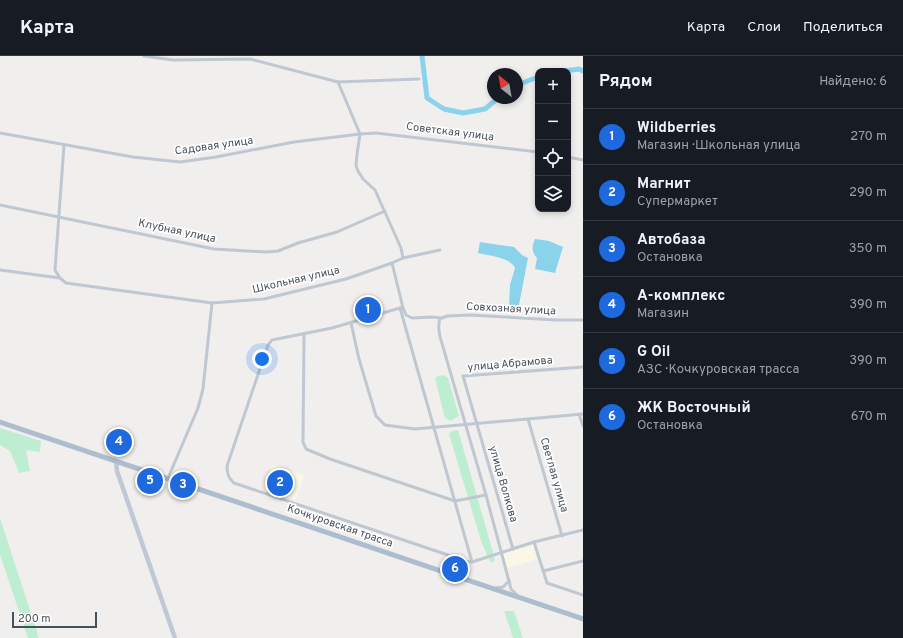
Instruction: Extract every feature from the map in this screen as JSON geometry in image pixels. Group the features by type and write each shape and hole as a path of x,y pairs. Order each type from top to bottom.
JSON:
{"main road":[{"name":"Кочкуровская трасса","path":"0,422 583,619"}],"street":[{"path":"144,56 173,60 250,59 338,82 419,79"},
{"path":"338,82 360,134 356,166 363,179 375,190 401,248 403,258"},
{"name":"Садовая улица","path":"0,133 133,157 180,162 216,157 294,142 360,134"},
{"name":"Советская улица","path":"360,134 376,133 535,152"},
{"path":"60,278 55,270 64,145"},
{"path":"571,158 583,160"},
{"name":"Клубная улица","path":"0,205 214,249 266,252 278,251 298,243 337,232 385,211"},
{"name":"Школьная улица","path":"0,270 60,278 66,283 212,303 264,299 278,296 346,279 403,258 440,250"},
{"path":"392,263 402,308 433,427 472,562"},
{"path":"168,478 198,408 203,389 212,303"},
{"path":"402,308 351,323 272,340 268,345 227,466 227,473 230,480 234,483 453,557 472,562 534,542 583,530"},
{"name":"Совхозная улица","path":"402,308 406,315 412,318 440,318 472,315 556,320 583,320"},
{"path":"440,318 438,323 439,333 486,495 509,582 514,593 533,602"},
{"path":"351,323 359,359 376,416 385,424 415,429 581,414 583,426"},
{"path":"304,334 304,442 306,449 330,459 455,501 486,495"},
{"name":"улица Абрамова","path":"476,423 463,376 583,367"},
{"name":"Светлая улица","path":"528,419 562,536"},
{"name":"улица Волкова","path":"476,423 513,549"},
{"path":"116,460 117,471 175,638"},
{"path":"534,542 547,583 583,595"},
{"path":"543,571 583,561"},
{"path":"491,588 503,587 509,582"},
{"path":"507,593 509,582"}],"shaded area":[{"path":"272,465 304,475 296,500 263,490"},
{"path":"533,545 537,559 507,568 503,554"}],"green space":[{"path":"444,375 448,378 459,416 450,421 445,418 435,378"},
{"path":"0,428 41,441 40,452 26,450 30,471 19,473 10,451 0,445"},
{"path":"458,430 495,560 491,563 482,544 449,434 452,431"},
{"path":"0,518 39,638 28,638 0,555"},
{"path":"504,611 514,611 523,638 513,638"}],"water":[{"path":"535,239 549,241 563,247 555,273 535,269 537,258 534,253 533,244"},
{"path":"480,242 514,247 522,255 528,258 518,310 509,308 510,285 515,268 509,261 478,253"}],"waterway":[{"path":"422,56 427,98 444,109 463,113 485,109 491,104"},
{"path":"571,70 579,69 583,71"},
{"path":"523,83 535,78"}],"place":[{"name":"Wildberries","path":"368,310"},
{"name":"А-комплекс","path":"119,442"},
{"name":"G Oil","path":"150,481"},
{"name":"Магнит","path":"280,483"},
{"name":"Автобаза","path":"183,485"},
{"name":"ЖК Восточный","path":"455,569"}]}
